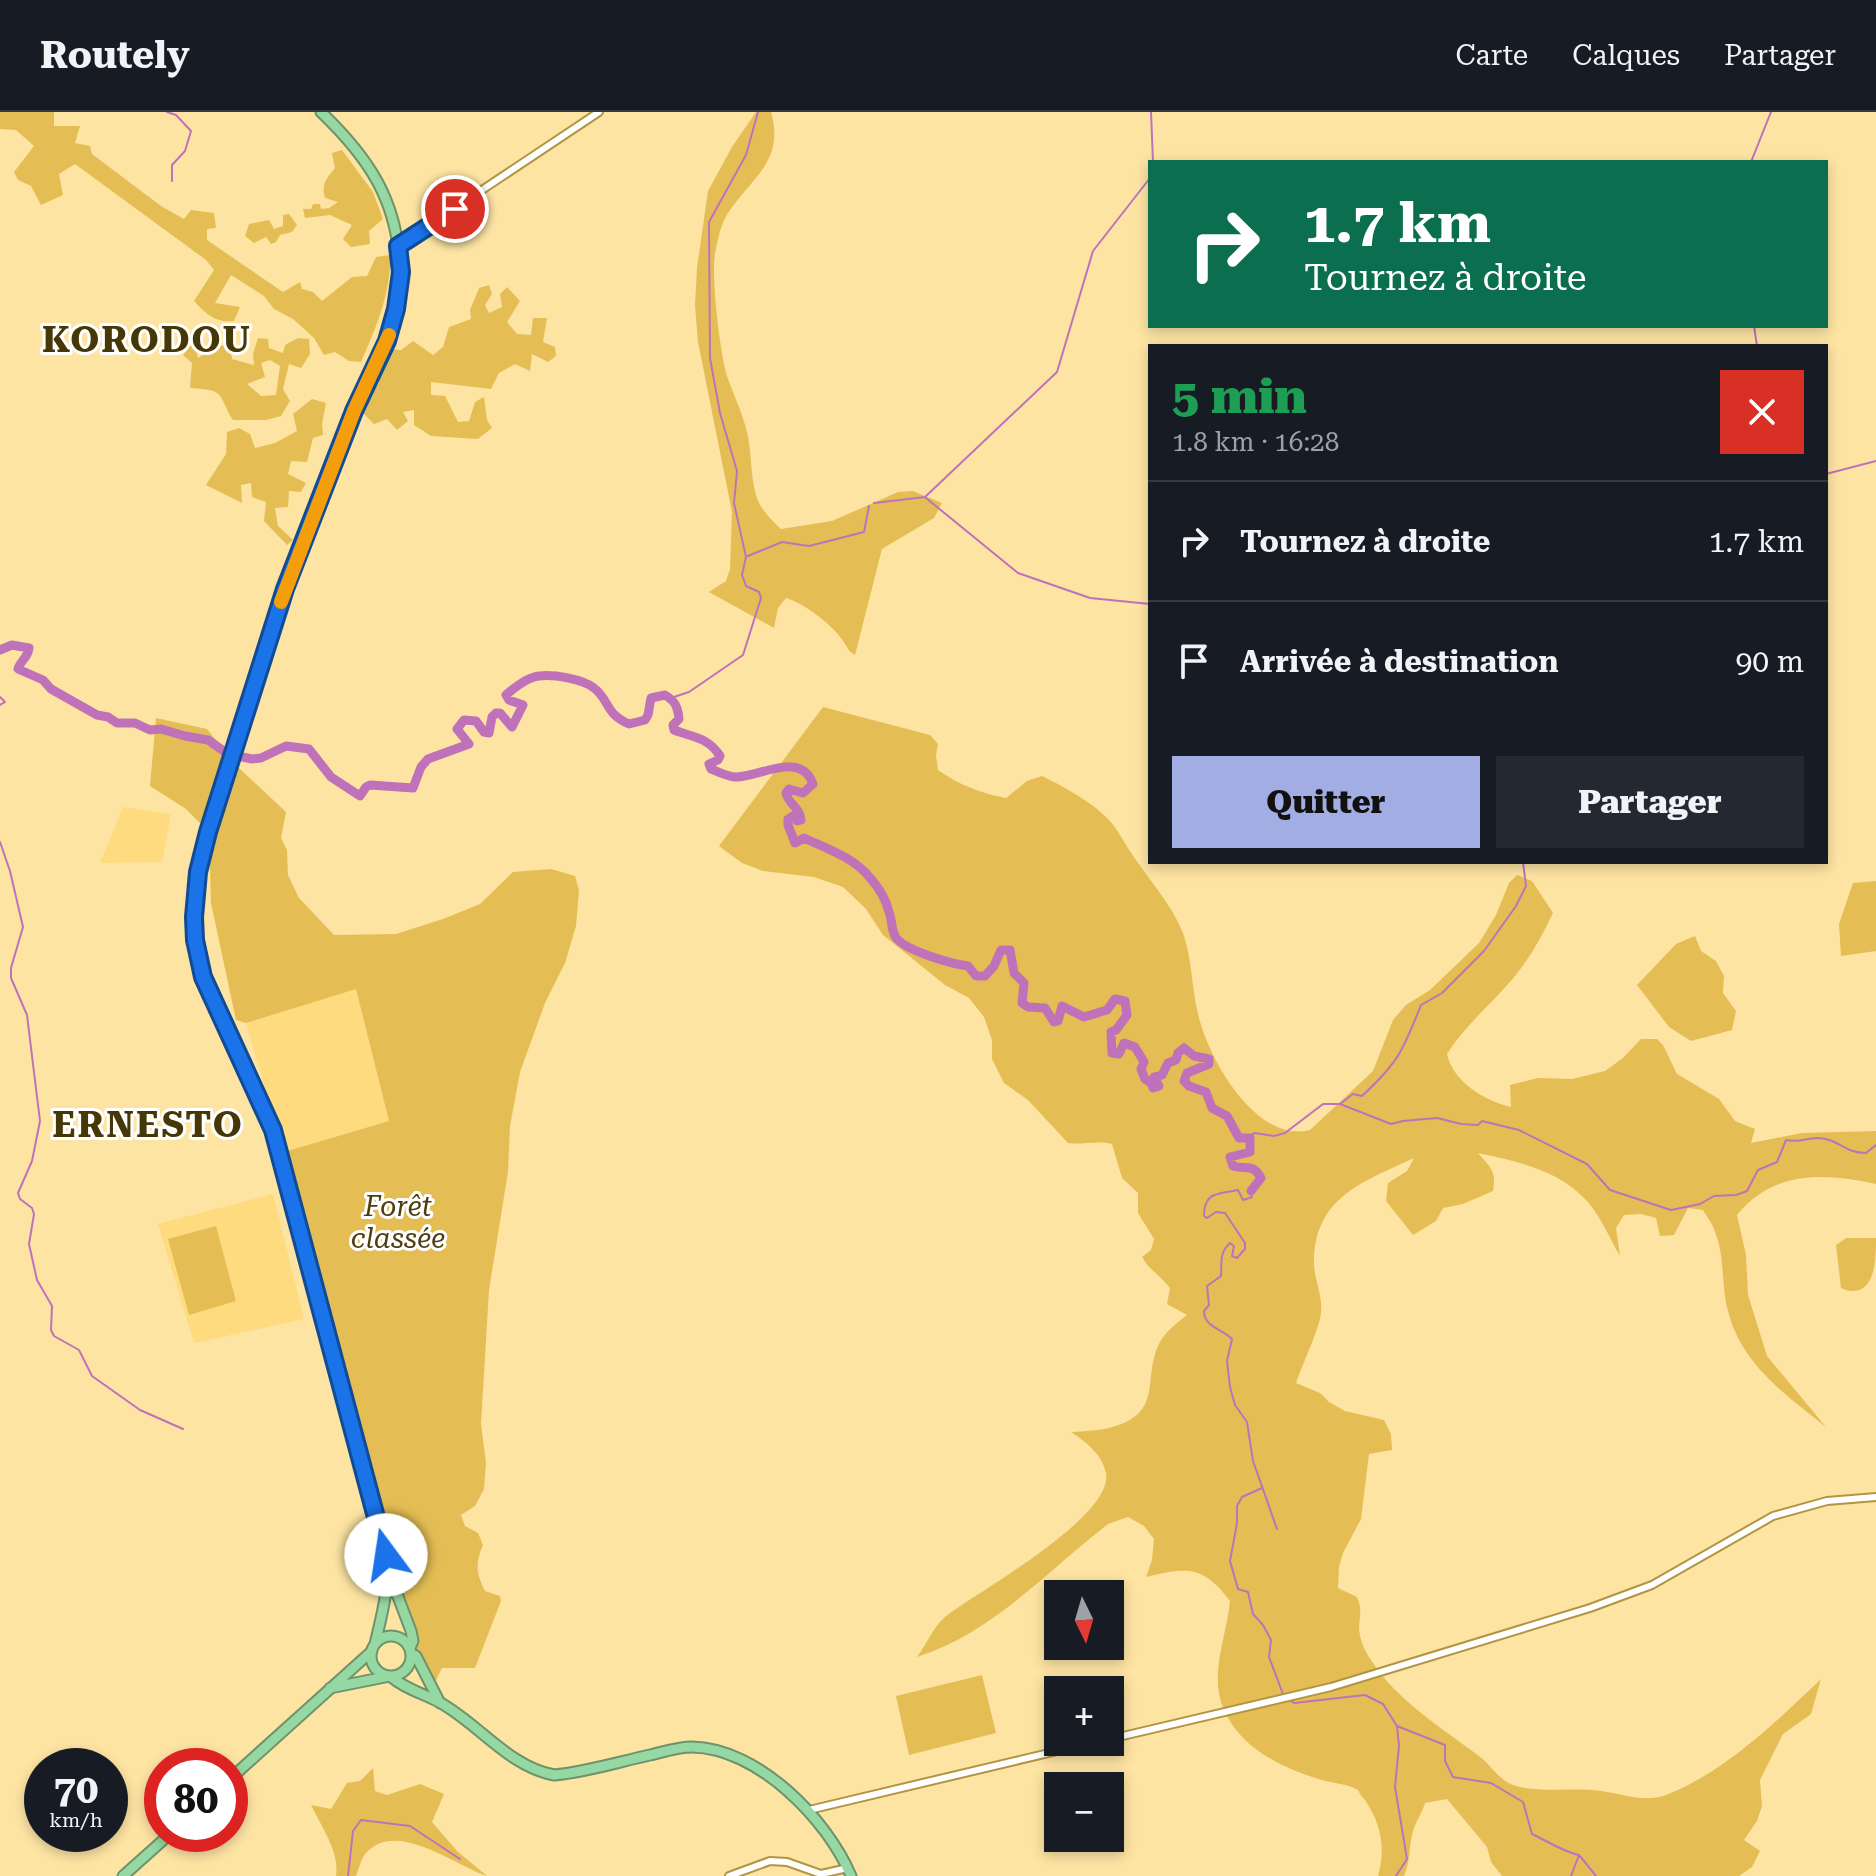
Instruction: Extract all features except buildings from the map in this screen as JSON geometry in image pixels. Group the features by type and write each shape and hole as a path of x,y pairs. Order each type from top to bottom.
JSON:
{"highway":[{"path":"321,112 362,155 377,178 388,204 401,272 396,309 387,341 354,411 285,589 198,872 194,896 195,940 203,977 273,1130 388,1570 413,1641 406,1669 390,1676 330,1688"},
{"path":"388,1570 385,1604 373,1648 375,1668 405,1687 440,1703 520,1761 542,1773 566,1774 692,1747 723,1754 756,1769 794,1795 809,1810 849,1872"},
{"path":"248,1763 384,1637 396,1636 418,1659 440,1703"},
{"path":"123,1876 150,1852"}],"street":[{"path":"398,246 599,112"},
{"path":"1124,1736 1331,1687 1625,1597 1784,1512 1827,1501 1876,1497"},
{"path":"809,1810 1044,1754"},
{"path":"729,1876 770,1861 787,1862 821,1874 849,1872"}],"shaded area":[{"path":"123,807 171,814 162,862 100,863"},
{"path":"356,988 389,1121 284,1152 246,1023"},
{"path":"273,1194 304,1319 194,1343 158,1224"}],"green space":[{"path":"0,112 54,112 54,126 80,126 75,143 90,146 92,154 161,206 184,219 191,210 214,213 216,228 207,229 207,240 283,292 300,282 302,289 313,292 322,301 352,277 367,276 376,257 390,255 385,297 361,362 349,361 335,352 324,355 314,338 293,319 274,309 264,296 231,275 215,303 240,307 234,321 221,321 207,314 194,301 214,270 206,260 75,164 59,174 63,195 41,205 31,186 18,180 14,172 34,146 16,130 0,129"},
{"path":"756,112 771,112 774,143 764,167 737,200 721,227 715,254 714,280 724,365 746,428 758,500 766,514 781,529 832,521 898,492 913,491 942,503 934,518 882,549 855,655 825,622 793,601 786,598 778,608 774,628 709,592 726,581 730,569 732,512 698,342 695,305 697,268 708,191"},
{"path":"342,150 373,192 383,219 369,231 370,244 351,247 343,239 352,225 330,215 305,218 303,209 311,209 313,204 320,204 321,209 338,202 325,198 324,185 335,168 332,153"},
{"path":"289,214 297,225 292,232 280,235 276,242 271,244 266,237 254,243 245,236 249,224 269,220 274,229 283,226 283,215"},
{"path":"489,285 492,294 485,305 489,313 502,307 500,294 507,287 520,301 507,322 517,334 531,335 533,318 547,318 543,342 555,347 556,356 548,362 532,354 530,371 515,364 499,373 491,389 431,382 431,395 445,396 458,422 469,421 475,402 484,397 487,420 492,428 478,439 431,436 414,425 414,410 403,412 408,421 397,430 387,419 374,424 359,409 379,383 379,367 390,349 401,350 413,341 433,355 443,347 449,327 471,319 470,310 479,288"},
{"path":"190,332 200,336 196,350 198,358 213,348 226,345 230,346 232,359 254,365 253,354 258,338 268,339 269,348 283,353 285,345 298,338 309,339 310,354 301,368 289,364 283,389 290,401 281,416 266,420 233,420 216,392 190,388 192,363 183,355 191,345","holes":["270,360 280,366 276,395 261,396 247,384 265,377 261,363"]},
{"path":"312,399 326,403 323,435 313,438 307,462 291,461 288,474 306,483 301,492 289,491 288,507 275,508 278,526 293,540 287,545 264,521 266,502 252,497 251,483 241,485 242,503 206,485 226,454 227,432 239,428 250,434 255,448 275,443 297,431 293,414"},
{"path":"823,707 930,735 938,744 938,770 970,788 1006,798 1027,781 1042,776 1101,812 1115,827 1180,925 1189,955 1198,1014 1212,1053 1238,1094 1253,1111 1271,1124 1290,1131 1310,1130 1373,1071 1393,1020 1406,1005 1430,990 1479,943 1496,915 1509,883 1517,875 1532,881 1553,913 1522,967 1447,1054 1456,1073 1472,1089 1511,1107 1510,1085 1538,1078 1572,1079 1605,1071 1641,1039 1657,1039 1677,1074 1719,1099 1735,1121 1755,1129 1751,1143 1802,1133 1876,1131 1876,1184 1838,1178 1801,1178 1767,1190 1751,1200 1737,1215 1746,1255 1748,1295 1767,1356 1826,1427 1767,1377 1743,1347 1728,1311 1718,1241 1703,1210 1688,1208 1674,1235 1660,1236 1656,1218 1641,1214 1624,1215 1616,1228 1620,1256 1594,1210 1572,1187 1548,1173 1478,1153 1493,1174 1493,1191 1463,1204 1443,1208 1436,1221 1413,1235 1386,1201 1388,1183 1407,1171 1414,1158 1360,1184 1345,1195 1322,1222 1316,1241 1314,1263 1321,1300 1320,1318 1296,1383 1320,1393 1345,1411 1384,1420 1391,1434 1392,1450 1369,1454 1361,1519 1339,1567 1338,1588 1357,1597 1360,1635 1371,1660 1406,1701 1479,1756 1510,1784 1548,1790 1591,1790 1642,1798 1666,1795 1729,1760 1821,1679 1811,1714 1783,1734 1760,1780 1762,1806 1757,1821 1744,1840 1760,1851 1752,1867 1739,1876 1502,1876 1491,1862 1487,1847 1447,1799 1425,1803 1413,1831 1404,1876 1378,1876 1382,1856 1380,1836 1375,1818 1358,1790 1307,1775 1277,1762 1250,1744 1229,1720 1222,1705 1218,1679 1230,1601 1211,1581 1193,1572 1173,1571 1146,1577 1154,1539 1144,1526 1128,1517 1108,1524 995,1617 945,1646 917,1657 945,1617 1040,1552 1089,1511 1103,1491 1106,1473 1097,1454 1071,1432 1109,1428 1127,1422 1138,1414 1149,1393 1160,1342 1187,1315 1167,1304 1170,1288 1142,1257 1151,1250 1154,1239 1138,1213 1138,1193 1122,1178 1112,1144 1068,1143 1028,1100 1004,1083 992,1059 992,1040 984,1017 969,998 945,985 883,935 866,909 843,887 814,877 763,871 742,863 719,846"},
{"name":"Forêt classée","path":"156,718 207,729 240,769 286,812 281,838 287,850 288,875 299,898 334,935 396,934 443,919 480,904 513,872 551,869 575,876 579,890 576,926 565,963 545,1003 520,1072 489,1290 481,1424 486,1463 484,1489 475,1506 461,1515 465,1526 478,1533 483,1545 478,1563 482,1585 485,1591 500,1596 501,1601 475,1668 442,1668 431,1690 395,1600 282,1173 284,1152 389,1121 356,989 246,1023 236,1020 211,903 209,832 186,809 150,786"},
{"path":"1876,881 1876,951 1841,956 1839,924 1853,883"},
{"path":"1695,936 1701,951 1716,961 1724,976 1723,993 1736,1011 1732,1030 1691,1041 1669,1027 1637,985 1676,944"},
{"path":"216,1226 236,1301 189,1315 168,1239"},
{"path":"1846,1238 1876,1238 1872,1275 1865,1287 1856,1291 1841,1288 1836,1245"},
{"path":"982,1675 996,1733 909,1755 896,1696"},
{"path":"373,1768 375,1791 387,1795 420,1784 444,1794 432,1822 457,1851 487,1876 409,1842 393,1841 378,1844 366,1853 356,1876 336,1876 332,1849 311,1805 331,1809 347,1783 360,1781"}],"waterway":[{"path":"167,112 176,115 191,131 185,151 172,165 172,181"},
{"path":"671,698 689,692 743,655 761,598 759,592 746,586 742,575 746,557 734,503 737,471 720,413 710,358 709,222 746,155 758,112"},
{"path":"1151,112 1153,160"},
{"path":"1752,160 1771,112"},
{"path":"874,503 925,497 1057,372 1093,251 1148,181"},
{"path":"1754,328 1757,344"},
{"path":"1828,473 1876,461"},
{"path":"926,498 1018,573 1090,598 1148,604"},
{"path":"748,556 782,542 809,546 864,532 869,506"},
{"path":"0,650 12,645 29,648 18,669 43,680 51,689 97,715 117,723 135,723 150,730 161,729 208,740 228,754 252,759 286,746 309,749 331,777 360,796 370,785 413,788 421,767 428,759 469,744 457,729 464,720 476,721 484,732 489,733 492,717 500,713 512,727 523,705 509,700 506,695 535,677 560,677 589,685 615,715 629,724 645,720 651,698 665,695 674,702 678,711 679,719 673,725 674,730 705,741 720,756 709,764 711,769 736,777 790,767 807,774 813,784 803,793 789,789 786,793 801,820 797,821 793,816 788,819 795,843 804,838 840,855 865,872 884,899 899,941 928,956 968,966 976,976 985,976 994,966 1001,950 1010,950 1014,973 1024,983 1022,1003 1028,1007 1045,1008 1054,1022 1058,1021 1062,1006 1084,1017 1107,1010 1115,999 1125,1001 1127,1015 1111,1032 1112,1053 1119,1054 1124,1043 1135,1047 1144,1062 1141,1069 1145,1079 1153,1088 1159,1086 1154,1077 1162,1075 1168,1063 1176,1060 1184,1048 1194,1056 1209,1059 1209,1064 1187,1073 1184,1081 1206,1092 1212,1108 1227,1116 1239,1138 1250,1138 1250,1152 1230,1157 1233,1166 1258,1173 1261,1178 1251,1191"},
{"path":"0,697 5,702 0,705"},
{"path":"0,842 23,927 11,978 27,1015 40,1121 32,1161 18,1193 34,1214 29,1244 37,1280 52,1306 51,1330 54,1336 79,1350 92,1376 140,1410 183,1429"},
{"path":"1340,1104 1353,1094 1362,1096 1384,1074 1404,1045 1421,1005 1442,993 1484,951 1516,906 1526,886 1523,864"},
{"path":"1247,1137 1255,1133 1274,1136 1285,1133 1323,1104 1340,1104 1391,1124 1437,1118 1461,1124 1478,1125 1482,1121 1519,1130 1587,1164 1610,1190 1671,1210 1700,1204 1714,1196 1747,1191 1758,1170 1777,1162 1786,1140 1824,1139 1852,1151 1866,1153 1876,1145"},
{"path":"1250,1192 1252,1197 1243,1200 1238,1190 1219,1193 1207,1202 1204,1216 1207,1218 1216,1212 1225,1213 1245,1243 1245,1249 1237,1258 1232,1256 1234,1246 1230,1243 1224,1250 1221,1276 1207,1286 1209,1305 1204,1311 1207,1321 1232,1339 1227,1361 1230,1387 1235,1405 1247,1422 1253,1461 1277,1529"},
{"path":"1262,1488 1242,1497 1237,1506 1230,1561 1238,1589 1248,1592 1253,1614 1271,1640 1269,1657 1283,1694"},
{"path":"1288,1698 1294,1703 1365,1695 1383,1704 1397,1726 1445,1745 1445,1761 1453,1777 1491,1783 1523,1802 1532,1834 1579,1855 1596,1876"},
{"path":"1396,1876 1407,1859 1395,1787 1399,1746 1397,1726"},
{"path":"348,1876 353,1831 361,1820 410,1826 460,1859"},
{"path":"1571,1876 1579,1855"}],"slow traffic":[{"path":"281,602 354,411 389,335"}],"district":[{"name":"KORODOU","path":"147,340"},
{"name":"ERNESTO","path":"148,1125"}],"route":[{"path":"386,1555 273,1130 203,977 195,940 194,896 208,832 285,589 354,411 387,341 396,309 401,272 398,246 455,209"}]}
